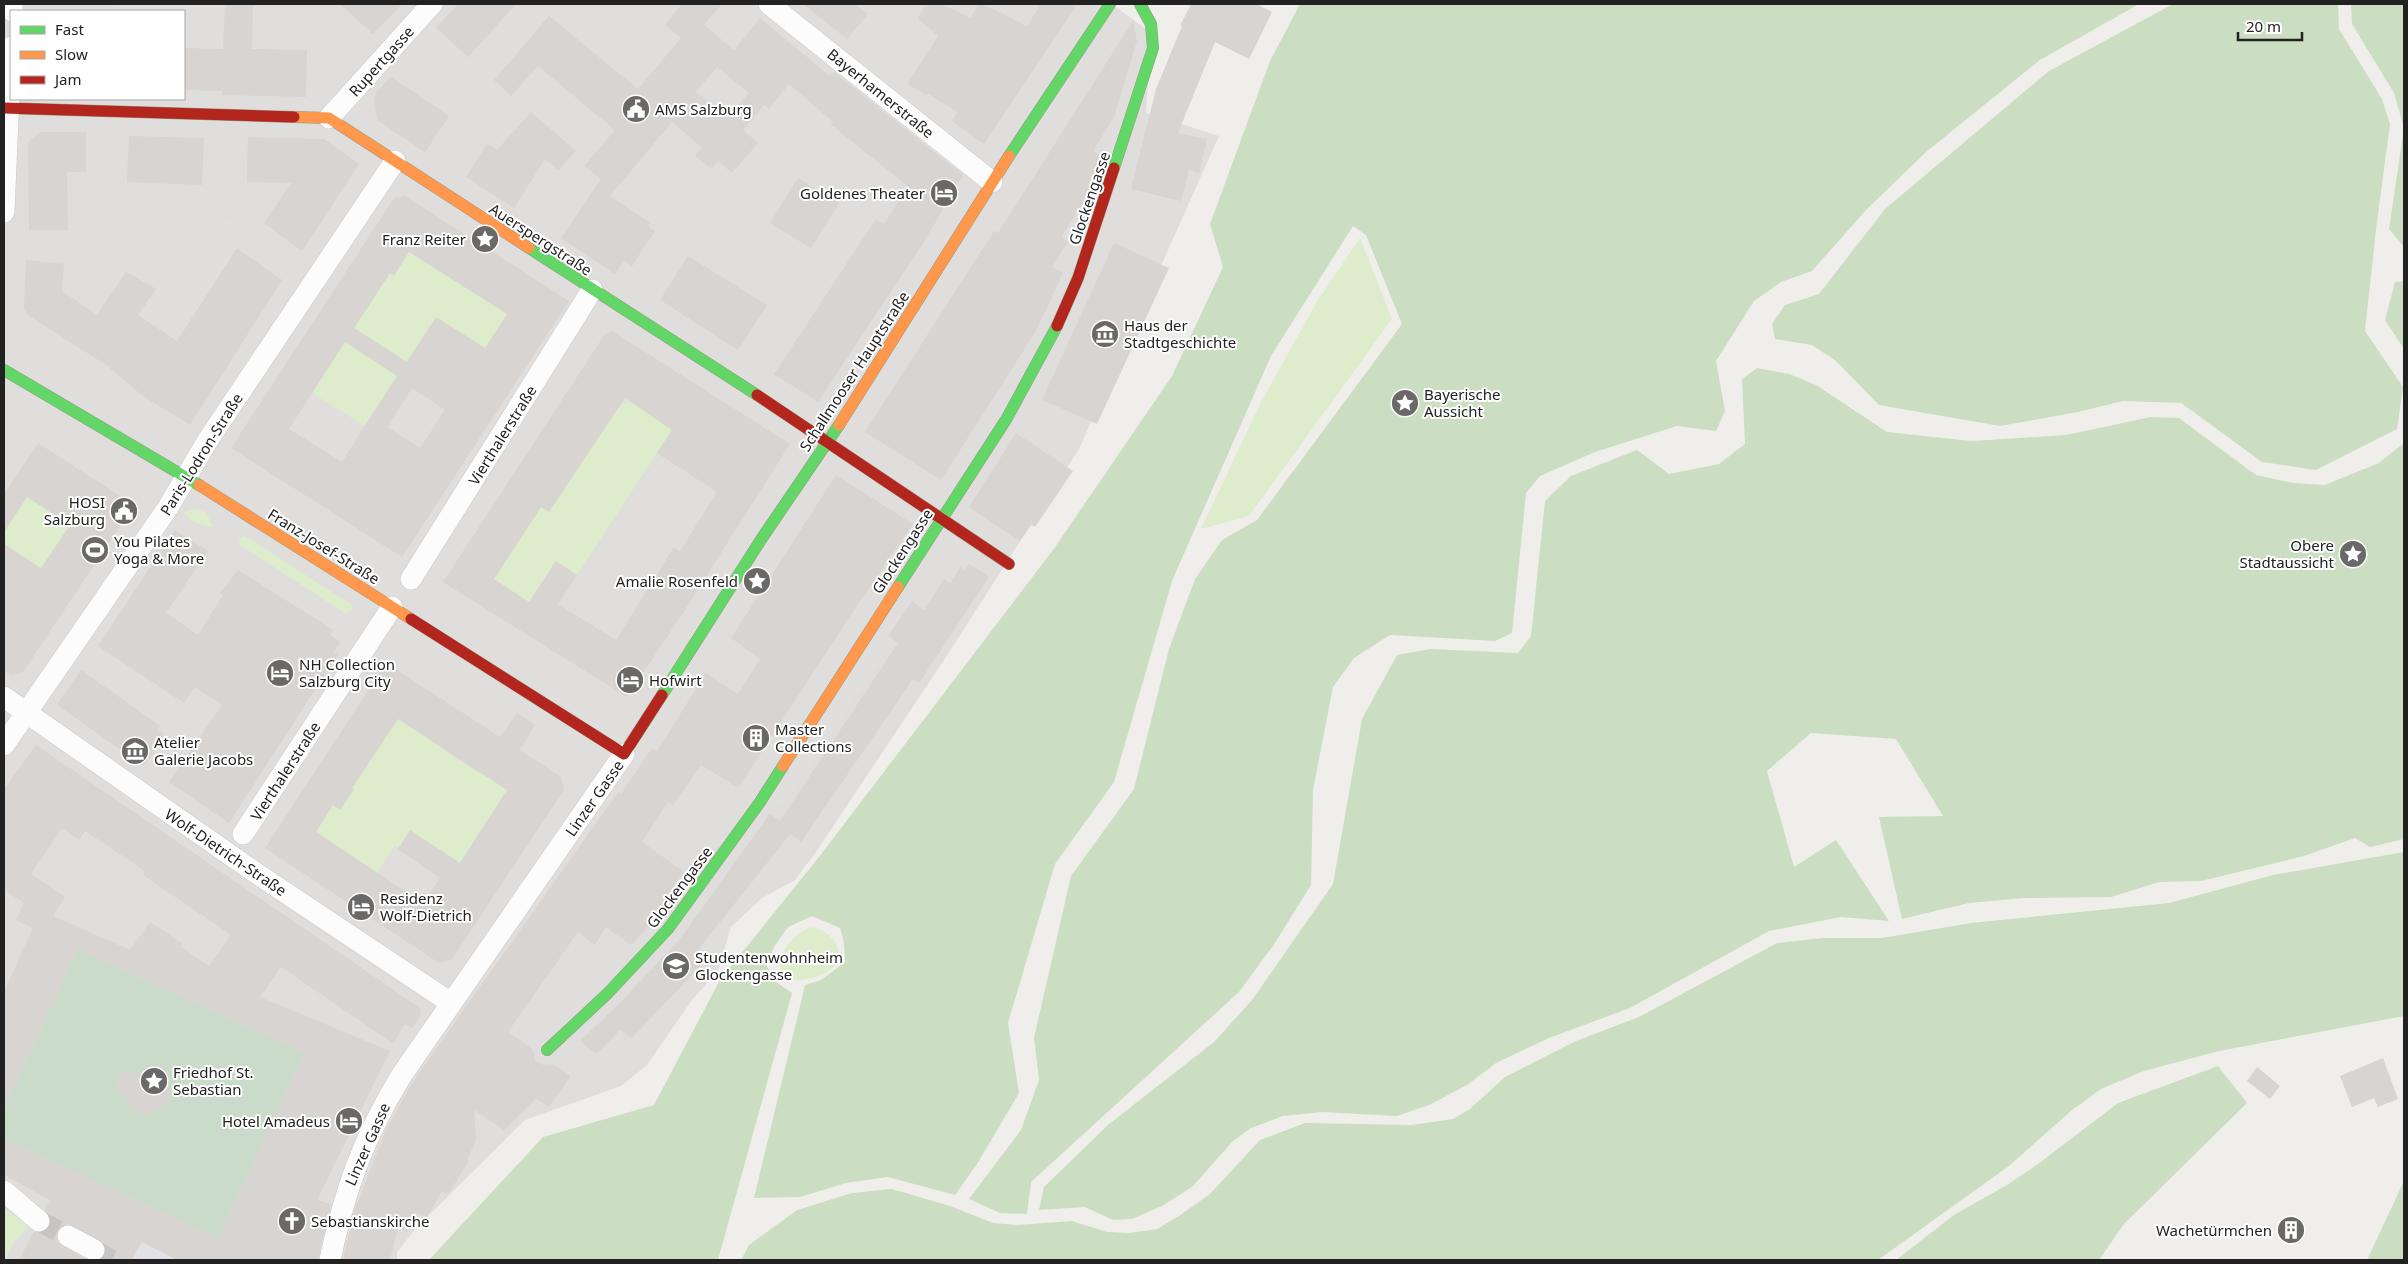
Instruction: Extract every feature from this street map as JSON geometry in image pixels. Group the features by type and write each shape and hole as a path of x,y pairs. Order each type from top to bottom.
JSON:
{"street":[{"name":"Rupertgasse","path":"329,118 432,4"},
{"name":"Bayerhamerstraße","path":"769,4 992,182"},
{"name":"Schallmooser Hauptstraße","path":"624,754 828,441 992,182 1110,4"},
{"name":"Glockengasse","path":"547,1050 608,994 668,929 760,802 1007,418 1058,324 1078,278 1154,48 1153,28 1147,11 1140,4"},
{"path":"4,212 10,62"},
{"path":"7,108 329,118"},
{"name":"Auerspergstraße","path":"329,118 828,441 1009,564"},
{"name":"Paris-Lodron-Straße","path":"4,745 167,509 208,440 395,161"},
{"name":"Vierthalerstraße","path":"411,579 592,290"},
{"name":"Franz-Josef-Straße","path":"4,370 186,477 624,754"},
{"name":"Vierthalerstraße","path":"243,834 392,607"},
{"name":"Wolf-Dietrich-Straße","path":"4,697 256,873 462,997"},
{"name":"Linzer Gasse","path":"330,1260 348,1186 376,1117 400,1076 462,997 624,754"},
{"path":"4,1191 39,1221"},
{"path":"68,1236 94,1250"}],"shaded area":[{"path":"4,4 1112,4 1151,33 1146,113 1219,136 1079,449 948,654 816,852 795,880 762,898 731,927 718,971 692,1000 647,1065 621,1086 525,1120 417,1227 397,1252 397,1260 4,1260"},
{"path":"114,4 225,4 222,73 193,73 194,48 185,48 185,10 114,10"},
{"path":"431,24 483,71 463,94 412,47"},
{"path":"215,212 249,233 177,341 138,315 156,289 186,257"},
{"path":"312,393 364,426 342,462 289,429"},
{"path":"892,611 905,620 783,807 770,797"},
{"path":"142,1242 177,1260 132,1260"}],"green space":[{"path":"1300,4 2139,4 2040,60 1926,152 1866,210 1812,271 1781,282 1754,301 1716,361 1725,411 1716,431 1677,426 1595,452 1540,476 1526,493 1512,633 1495,641 1390,635 1354,658 1333,687 1313,790 1311,885 1273,946 1239,992 1031,1182 1027,1214 1000,1213 969,1199 1021,1130 1039,1080 1034,1038 1071,876 1134,789 1169,649 1195,579 1222,540 1257,520 1402,324 1366,235 1353,226 1271,356 1172,581 1114,782 1055,864 1008,1023 1019,1093 977,1164 955,1195 888,1177 846,1183 800,1197 754,1198 805,985 821,980 845,962 844,942 840,928 812,916 788,927 774,947 766,965 776,982 792,993 718,1260 429,1260 543,1137 654,1105 720,980 819,857 1053,550 1172,376 1223,267 1210,224 1270,61"},
{"path":"2173,4 2338,4 2339,29 2382,99 2390,124 2365,331 2403,387 2397,429 2316,470 2262,462 2181,403 2123,401 2078,412 2000,426 1879,405 1836,361 1812,345 1775,339 1772,324 1785,305 1819,294 1885,209 2049,71"},
{"path":"2351,4 2404,4 2404,128 2394,93 2352,24"},
{"path":"2404,128 2404,247 2389,229"},
{"path":"1360,238 1392,319 1249,516 1201,529 1261,402 1318,300"},
{"path":"410,250 482,298 510,310 485,348 436,317 364,426 312,393 390,273 394,276"},
{"path":"2404,281 2404,349 2385,320 2395,282"},
{"path":"1757,368 1789,374 1816,385 1887,432 1972,441 2066,435 2151,417 2179,418 2256,475 2293,483 2325,485 2379,463 2404,443 2404,839 2370,847 2355,838 2304,856 2201,881 2159,882 2111,897 2024,898 1969,903 1902,919 1879,817 1943,816 1896,739 1811,733 1767,771 1794,867 1836,840 1889,921 1841,917 1769,931 1630,1008 1549,1038 1496,1063 1467,1085 1429,1105 1397,1116 1322,1112 1283,1116 1251,1128 1233,1141 1192,1187 1162,1206 1132,1219 1113,1220 1085,1207 1039,1210 1044,1187 1109,1124 1214,1042 1252,1000 1333,884 1362,719 1397,655 1430,649 1518,653 1531,636 1545,501 1571,476 1637,450 1669,474 1719,464 1745,444 1742,379"},
{"path":"631,402 672,430 577,575 555,562 529,602 492,582 541,507 549,512 612,415 621,404"},
{"path":"27,497 70,525 41,569 4,544 4,532"},
{"path":"192,509 206,512 213,527 201,525 189,518 184,512"},
{"path":"245,536 349,603 353,606 353,610 346,614 240,545 239,539"},
{"path":"396,710 436,744 468,766 500,783 515,788 491,815 460,863 410,831 399,847 395,845 377,873 312,836 333,805 340,810 354,790 352,788"},
{"path":"2404,852 2404,1016 2219,1051 2144,1071 2101,1089 2071,1111 2009,1166 1878,1260 741,1260 749,1245 797,1210 852,1193 892,1189 950,1206 993,1223 1017,1225 1072,1221 1107,1232 1129,1233 1157,1229 1210,1194 1260,1140 1305,1123 1411,1125 1453,1119 1470,1109 1505,1077 1576,1041 1639,1017 1777,943 1823,938 1882,938 1971,923 2169,903 2273,875"},
{"path":"810,927 823,931 834,941 838,947 838,960 824,974 807,979 790,980 783,973 780,966 780,958 795,937"},
{"name":"Friedhof St. Sebastian","path":"78,949 304,1053 218,1238 4,1139 4,1109"},
{"path":"2218,1066 2247,1103 2124,1224 2099,1260 1896,1260 1954,1215 2007,1185 2038,1164 2118,1103"},
{"path":"2404,1181 2404,1260 2367,1260"},
{"path":"4,1208 29,1225 13,1244 5,1260"}],"building":[{"path":"225,4 253,4 252,49 307,50 306,97 222,95 222,91 185,90 185,48 223,49"},
{"path":"340,4 402,4 373,34"},
{"path":"458,4 516,4 468,57 436,28"},
{"path":"682,4 722,4 704,25 734,50 760,18 830,76 834,72 963,175 927,237 818,402 774,374 876,219 884,224 908,186 831,125 833,122 789,84 769,109 764,105 743,130 758,143 732,173 718,161 711,169 695,156 702,148 672,122 610,196 650,223 648,226 655,231 632,266 624,261 615,274 561,238 601,179 584,166 615,130 538,66 511,96 494,80 549,16 638,89 681,38 665,25","holes":["717,67 749,93 727,118 696,92"]},
{"path":"803,4 854,4 868,14 847,39"},
{"path":"926,4 942,4 971,18 978,4 983,4 1027,26 1041,4 1077,4 984,144 952,121 958,112 927,93 926,95 907,84 938,36 918,18"},
{"path":"1191,4 1256,4 1272,12 1249,59 1215,42 1178,133 1207,139 1199,173 1189,170 1181,201 1131,189 1156,89 1182,26 1180,26"},
{"path":"1133,21 1137,41 1114,117 1093,151 1101,156 1090,192 1061,237 1068,242 1052,267 1063,273 1036,331 941,480 865,432 994,231 998,233"},
{"path":"391,77 449,116 425,152 377,120 374,95"},
{"path":"531,112 576,151 558,170 545,159 514,208 466,177 487,144 497,150"},
{"path":"40,132 86,132 86,172 67,172 68,230 29,230 28,142"},
{"path":"129,136 204,138 202,185 127,182"},
{"path":"248,137 324,139 359,164 302,251 264,223 291,183 247,182"},
{"path":"798,178 839,203 811,248 770,223"},
{"path":"405,196 569,301 402,557 231,448 394,198","holes":["409,252 507,314 485,348 436,317 407,362 354,328 390,273 394,276","345,342 397,376 342,462 289,429","412,388 445,410 420,448 387,427"]},
{"name":"Haus der Stadtgeschichte","path":"1114,243 1169,268 1097,424 1042,400"},
{"path":"237,248 282,280 190,425 144,397 106,365 28,315 24,309 26,260 64,264 62,291 97,315 126,272 156,289 138,315 177,341"},
{"path":"688,256 767,305 738,350 660,300"},
{"path":"612,331 790,444 683,613 627,697 443,582 605,334","holes":["625,398 672,430 657,453 717,492 680,551 674,547 616,640 558,604 577,575 556,561 529,602 494,579 541,507 549,512"]},
{"path":"1016,433 1073,471 1035,527 1031,525 1020,541 969,507"},
{"path":"38,443 134,505 22,673 11,675 4,671 4,544 41,568 70,525 27,497 4,532 4,494"},
{"path":"836,475 913,524 854,610 738,788 701,765 673,805 668,802 642,842 684,872 669,893 673,896 656,919 631,945 606,927 595,945 578,932 508,1032 532,1049 536,1061 543,1065 553,1064 571,1076 549,1107 536,1098 504,1130 474,1110 476,1140 467,1160 469,1161 448,1194 442,1191 427,1217 415,1212 407,1232 398,1227 390,1260 343,1260 355,1209 386,1130 412,1083 618,792 621,794 652,748 657,751 706,673 738,694 760,659 731,638"},
{"path":"175,530 208,551 166,613 198,635 223,595 220,593 238,570 333,630 330,635 340,642 334,652 338,654 229,823 169,782 222,705 195,687 184,703 98,646"},
{"path":"969,564 989,577 919,683 913,679 801,842 790,834 698,950 708,958 632,1038 620,1030 596,1054 580,1041 618,1005 679,940 770,814 780,821 898,643 888,636 912,601 924,610 944,579 950,583 961,567 965,570"},
{"path":"386,663 500,737 517,713 535,725 520,750 561,777 564,790 452,959 439,963 265,848","holes":["398,719 507,790 460,863 410,830 398,849 440,878 423,903 316,832 333,805 340,810 354,789 352,788"]},
{"path":"81,670 160,726 158,730 164,734 144,766 57,705"},
{"path":"36,745 420,1008 421,1015 413,1028 404,1024 394,1044 281,967 260,997 390,1051 317,1200 331,1204 318,1260 177,1260 142,1242 132,1260 101,1260 106,1250 104,1243 68,1224 57,1230 57,1242 87,1260 19,1260 34,1232 43,1233 49,1229 51,1217 45,1210 50,1200 4,1175 4,1139 218,1238 304,1053 78,949 4,1109 4,992 33,928 16,920 24,903 4,890 4,789","holes":["62,828 79,840 85,831 145,871 143,875 231,935 209,966 180,946 182,943 150,922 130,950 53,916 65,897 31,874"]},
{"path":"2383,1058 2398,1099 2378,1107 2374,1098 2352,1107 2340,1076"},
{"path":"2257,1067 2280,1086 2270,1099 2247,1081"},
{"path":"123,1070 135,1074 150,1070 165,1078 170,1094 168,1102 162,1109 146,1114 138,1112 131,1107 125,1095 114,1090"}],"tunnel":[{"path":"39,1221 68,1236"},
{"path":"94,1250 111,1260"}],"traffic: fast":[{"path":"1009,156 1110,4"},
{"path":"1114,168 1153,48 1151,24 1140,4"},
{"path":"529,248 757,395"},
{"path":"898,587 1007,418 1057,326"},
{"path":"4,370 199,485"},
{"path":"662,695 762,538 839,425"},
{"path":"547,1050 607,994 668,929 760,802 783,766"}],"traffic: slow":[{"path":"294,117 329,118 529,248"},
{"path":"839,425 1009,156"},
{"path":"199,485 411,619"},
{"path":"783,766 898,587"}],"traffic: jam":[{"path":"4,108 294,117"},
{"path":"1057,326 1078,278 1114,168"},
{"path":"757,395 1009,564"},
{"path":"411,619 624,754 662,695"}],"place":[{"name":"AMS Salzburg","path":"636,109"},
{"name":"Goldenes Theater","path":"944,193"},
{"name":"Franz Reiter","path":"485,239"},
{"name":"Haus der Stadtgeschichte","path":"1105,334"},
{"name":"Bayerische Aussicht","path":"1405,403"},
{"name":"HOSI Salzburg","path":"124,511"},
{"name":"You Pilates Yoga & More","path":"95,550"},
{"name":"Obere Stadtaussicht","path":"2353,554"},
{"name":"Amalie Rosenfeld","path":"757,581"},
{"name":"NH Collection Salzburg City","path":"280,673"},
{"name":"Hofwirt","path":"630,680"},
{"name":"Master Collections","path":"756,738"},
{"name":"Atelier Galerie Jacobs","path":"135,751"},
{"name":"Residenz Wolf-Dietrich","path":"361,907"},
{"name":"Studentenwohnheim Glockengasse","path":"676,966"},
{"name":"Friedhof St. Sebastian","path":"154,1081"},
{"name":"Hotel Amadeus","path":"349,1121"},
{"name":"Sebastianskirche","path":"292,1221"},
{"name":"Wachetürmchen","path":"2291,1230"}]}
